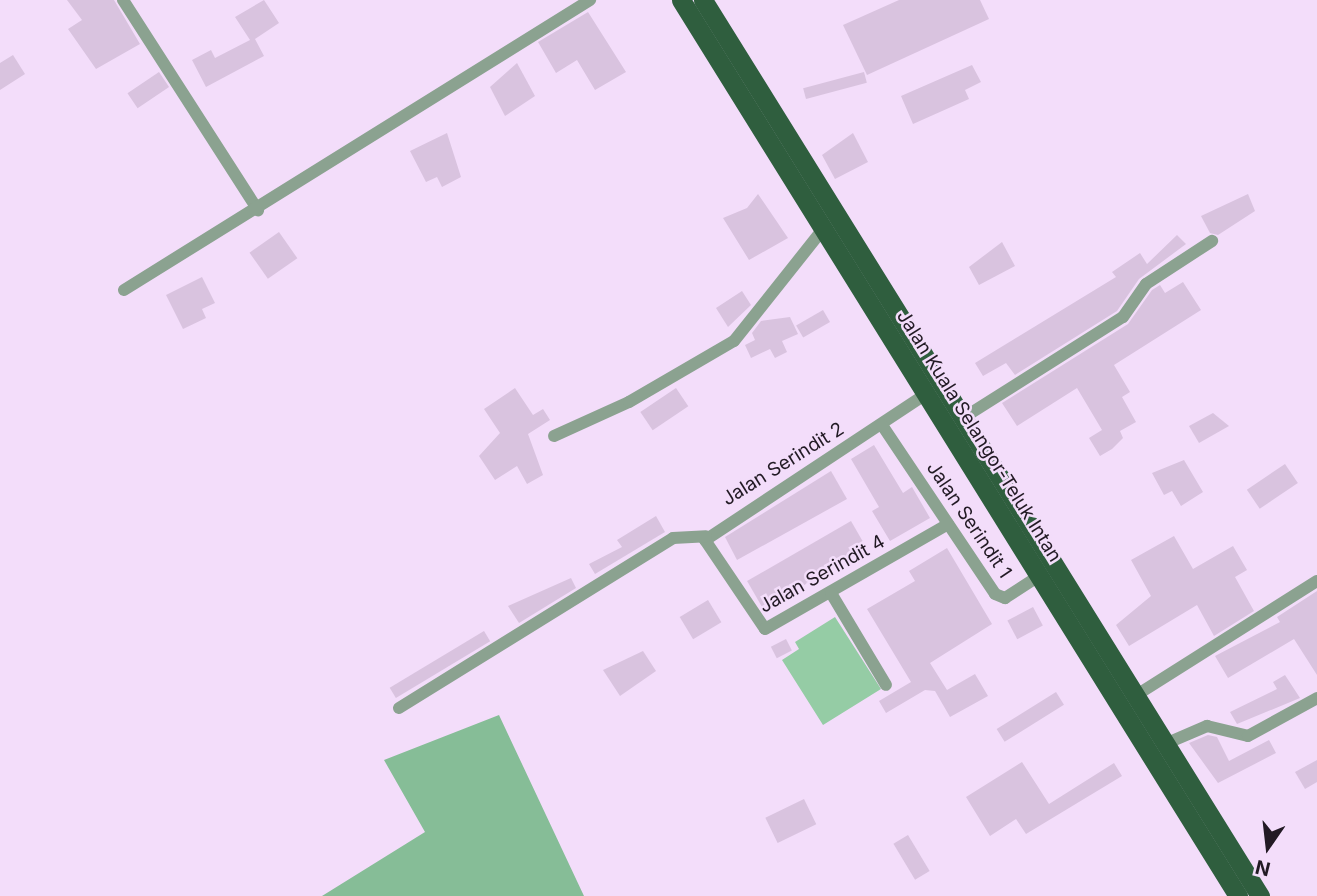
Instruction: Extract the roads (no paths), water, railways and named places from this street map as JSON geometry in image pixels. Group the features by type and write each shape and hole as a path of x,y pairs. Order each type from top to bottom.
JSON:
{"highway":[{"name":"Jalan Kuala Selangor-Teluk Intan","path":"681,0 1238,896"},
{"name":"Jalan Kuala Selangor-Teluk Intan","path":"703,0 1260,896"}],"street":[{"path":"123,0 258,210"},
{"path":"124,290 258,210 590,0"},
{"path":"554,436 629,402 734,341 823,229"},
{"path":"963,418 1123,317 1146,285 1212,241"},
{"name":"Jalan Serindit 2","path":"706,536 882,425 926,394"},
{"name":"Jalan Serindit 1","path":"882,425 998,597 1039,576"},
{"name":"Jalan Serindit 4","path":"706,536 732,584 765,629 948,524"},
{"path":"399,708 673,538 706,536"},
{"path":"1135,696 1317,581"},
{"path":"831,593 886,685"},
{"path":"1165,744 1207,726 1248,736 1317,698"}]}
